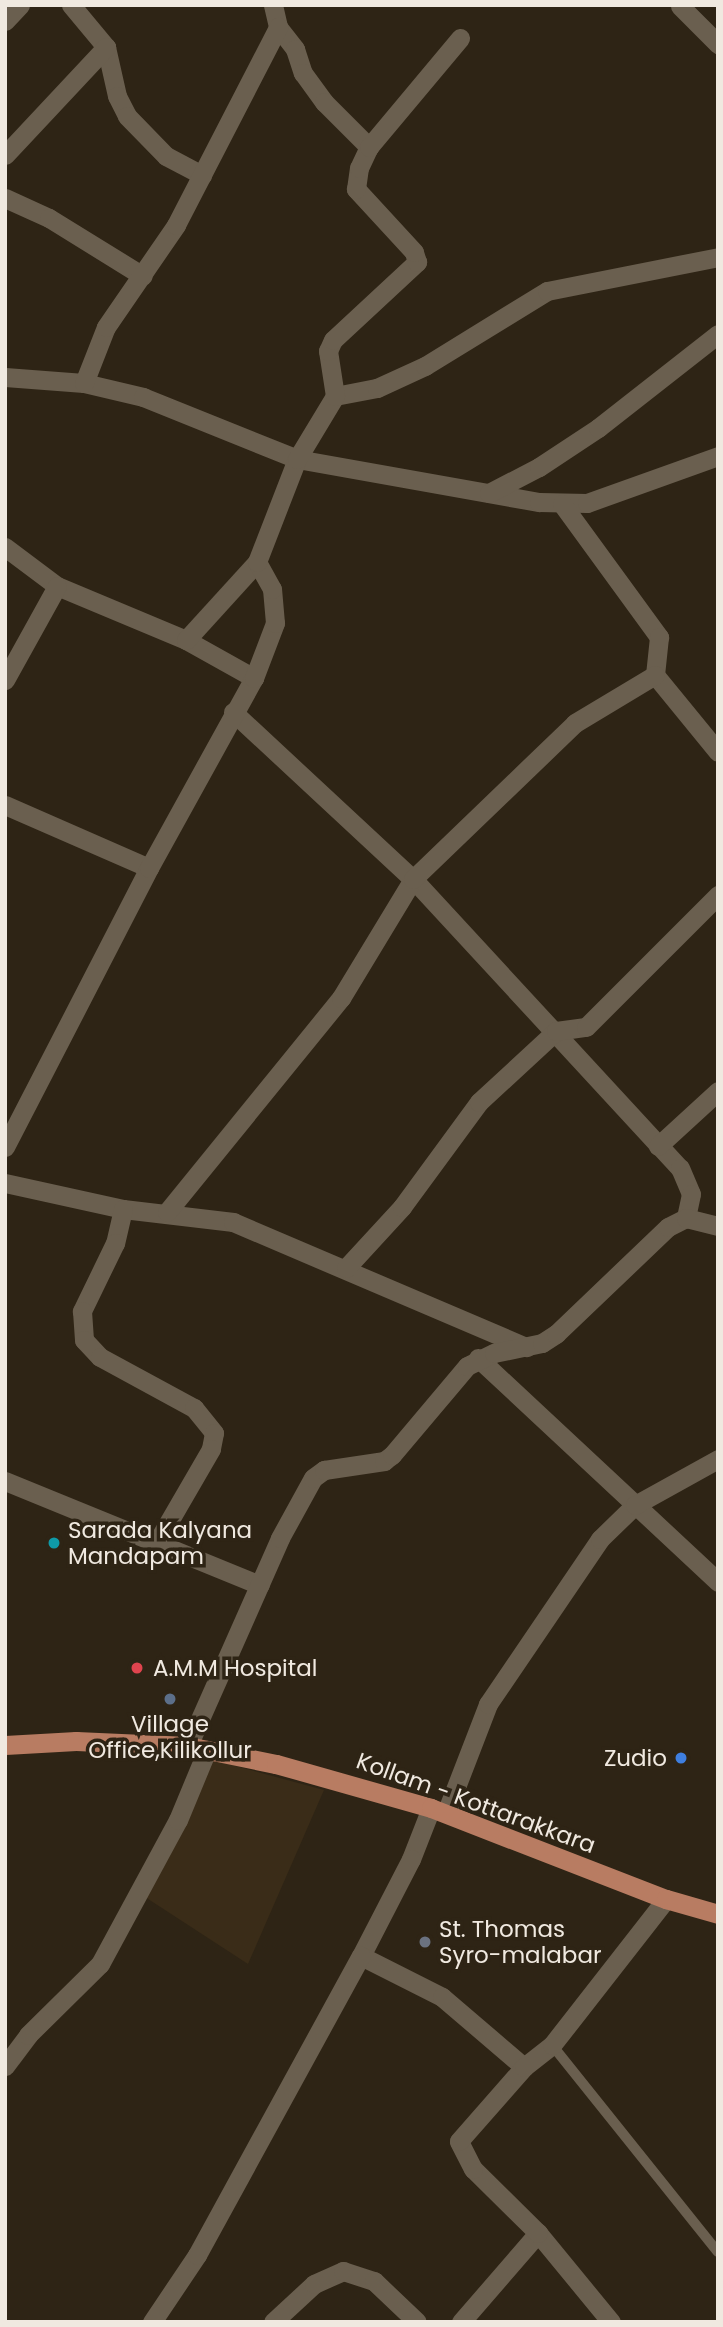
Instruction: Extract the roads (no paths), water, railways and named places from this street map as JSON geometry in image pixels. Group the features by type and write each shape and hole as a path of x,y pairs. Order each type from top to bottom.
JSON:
{"main road":[{"name":"Kollam - Kottarakkara","path":"5,1745 76,1741 198,1748 354,1783 439,1810 666,1899 718,1914"}],"street":[{"path":"5,21 20,5"},
{"path":"71,5 106,47 117,96 127,116 166,156 202,175"},
{"path":"273,5 278,27 324,102 369,147"},
{"path":"680,6 718,44"},
{"path":"84,383 106,327 143,276 202,175 278,27"},
{"path":"186,640 257,562 297,459 335,396 328,352 333,340 417,262 414,252 356,189 359,167 369,147 460,38"},
{"path":"5,155 106,47"},
{"path":"5,198 49,218 143,276"},
{"path":"335,396 377,388 425,366 547,291 718,257"},
{"path":"489,493 539,467 598,428 718,334"},
{"path":"5,377 84,383 143,397 297,459 562,504 587,503 660,480 718,456"},
{"path":"562,504 659,637 655,675 718,752"},
{"path":"5,547 57,586 186,640 254,678"},
{"path":"5,1147 149,868 254,678 275,623 272,589 257,562"},
{"path":"5,680 57,586"},
{"path":"167,1212 341,998 413,879 575,723 655,675"},
{"path":"233,712 413,879 556,1031 687,1182 691,1194 686,1218"},
{"path":"5,806 149,868"},
{"path":"346,1268 402,1207 479,1102 556,1031 586,1027 718,894"},
{"path":"658,1146 718,1091"},
{"path":"5,1183 122,1209 167,1212 233,1222 346,1268 527,1348"},
{"path":"122,1209 115,1244 82,1311 84,1340 100,1357 194,1408 214,1433 211,1449 157,1542"},
{"path":"5,2066 28,2035 100,1964 177,1820 198,1748 260,1585 313,1478 324,1470 384,1461 393,1455 453,1381 478,1358 527,1348 556,1334 668,1227 686,1218 718,1226"},
{"path":"478,1358 718,1582"},
{"path":"152,2322 197,2255 361,1955 439,1810 488,1704 600,1539 635,1505 718,1459"},
{"path":"5,1481 260,1585"},
{"path":"611,2322 538,2233 464,2154 459,2141 524,2067 552,2045 666,1899"},
{"path":"361,1955 442,1997 524,2067"},
{"path":"461,2322 538,2233"},
{"path":"273,2322 314,2284 343,2272 374,2281 417,2322"}],"lane":[{"path":"552,2045 718,2252"}],"place":[{"name":"Sarada Kalyana Mandapam","path":"54,1543"},
{"name":"A.M.M Hospital","path":"137,1668"},
{"name":"Village Office,Kilikollur","path":"170,1699"},
{"name":"Zudio","path":"681,1758"},
{"name":"St. Thomas Syro-malabar","path":"425,1942"}]}
